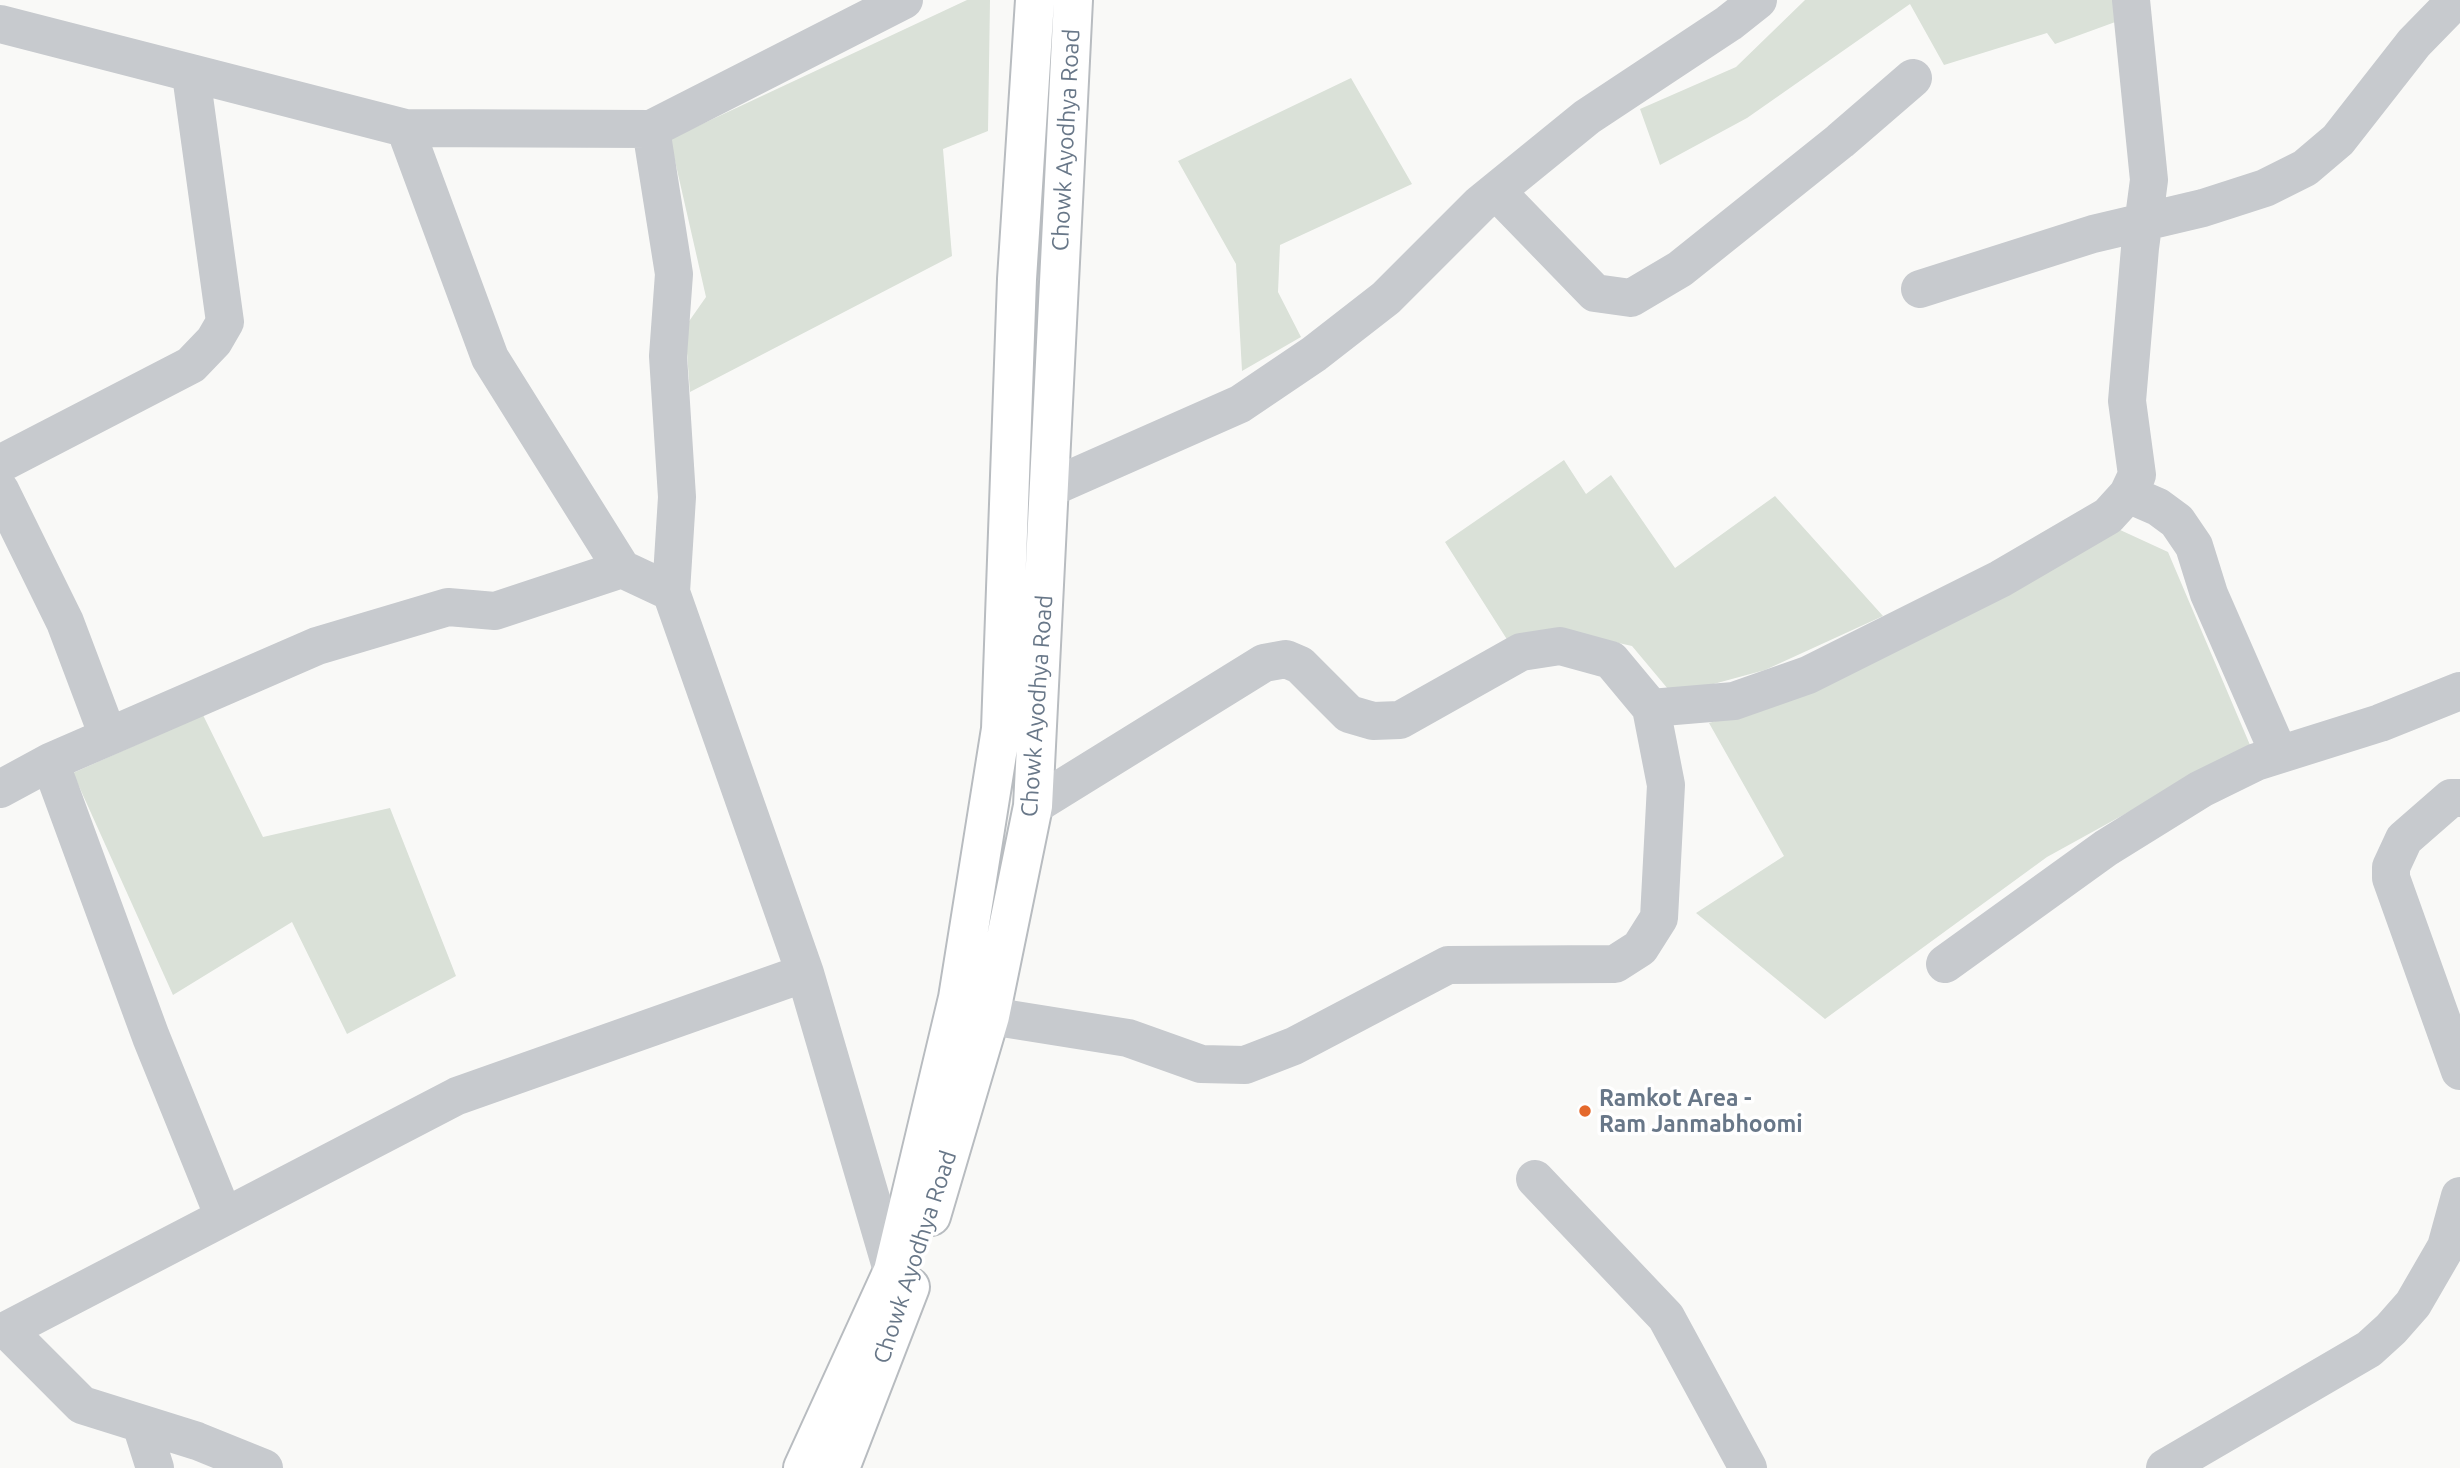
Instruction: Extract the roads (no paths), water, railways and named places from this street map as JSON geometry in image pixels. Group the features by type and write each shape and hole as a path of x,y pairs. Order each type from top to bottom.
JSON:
{"main road":[{"path":"803,1468 892,1271 958,998 1001,729 1017,279 1035,0"},
{"name":"Chowk Ayodhya Road","path":"840,1468 903,1309 990,1016 1033,806 1073,0"}],"street":[{"path":"0,24 405,128 651,129 904,0"},
{"path":"1050,488 1240,404 1314,354 1386,298 1496,191 1587,117 1729,23 1758,0"},
{"path":"1651,708 1734,701 1808,675 2000,579 2108,516 2128,494 2137,475 2127,401 2150,180 2131,0"},
{"path":"1920,289 2265,188 2305,168 2338,140 2414,43 2456,0"},
{"path":"0,464 191,365 214,341 225,322 191,75"},
{"path":"1496,191 1595,293 1631,298 1680,269 1840,141 1913,78"},
{"path":"405,128 490,358 622,569 671,592"},
{"path":"651,129 674,274 668,356 677,497 671,592 805,973 903,1309"},
{"path":"0,490 65,622 108,736"},
{"path":"2128,494 2158,507 2178,521 2194,546 2214,605 2279,754"},
{"path":"0,789 50,762 317,646 448,607 495,611 622,569"},
{"path":"990,1016 1128,1038 1201,1064 1245,1065 1294,1046 1448,965 1615,964 1640,948 1660,918 1666,785 1651,708 1611,660 1587,651 1560,646 1521,652 1400,720 1373,721 1349,714 1300,665 1286,659 1264,663 1033,806"},
{"path":"1945,964 2106,848 2189,796 2279,754 2325,742 2460,691"},
{"path":"50,762 152,1037 224,1217"},
{"path":"2460,798 2451,798 2403,839 2391,867 2391,878 2460,1071"},
{"path":"264,1468 197,1441 82,1405 4,1330 457,1096 805,973"},
{"path":"1535,1179 1666,1317 1748,1468"},
{"path":"2165,1468 2369,1349 2384,1336 2413,1304 2441,1257 2460,1196"},
{"path":"141,1424 155,1468"}],"place":[{"name":"Ramkot Area - Ram Janmabhoomi","path":"1585,1111"}]}
